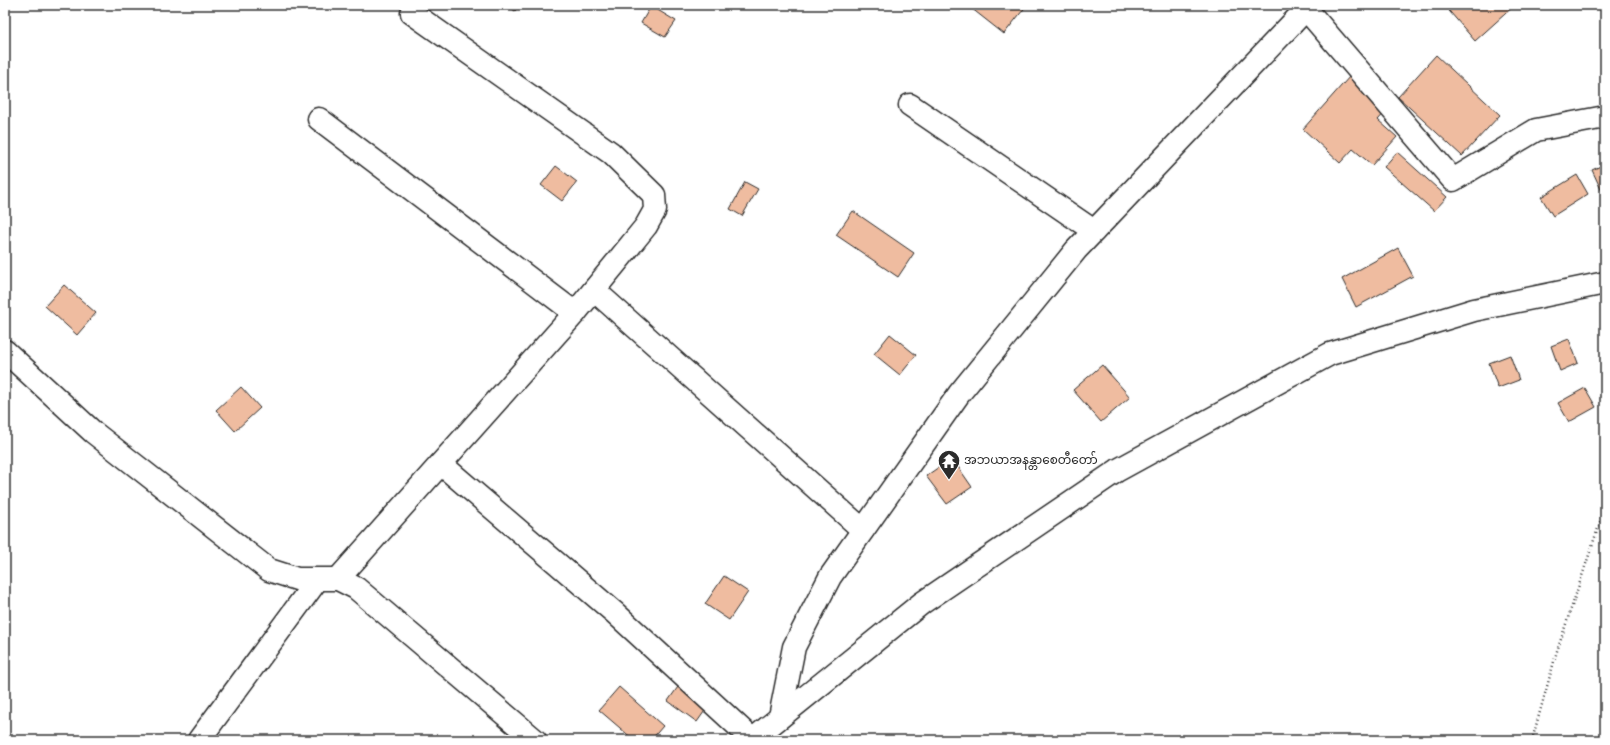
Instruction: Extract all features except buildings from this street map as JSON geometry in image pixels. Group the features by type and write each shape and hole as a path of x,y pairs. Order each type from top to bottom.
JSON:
{"street":[{"path":"780,717 794,647 830,577 958,394 1076,250 1308,7 1453,180 1536,130 1605,117"},
{"path":"199,740 328,580 441,464 575,314 646,226 655,210 654,195 611,153 412,13"},
{"path":"910,105 1094,231"},
{"path":"319,119 575,314"},
{"path":"441,464 758,738 780,717 922,602 1118,470 1330,354 1474,310 1605,283"},
{"path":"594,290 863,530"},
{"path":"5,351 93,432 269,570 298,579 328,580 356,588 535,740"}],"path":[{"path":"1532,740 1557,651 1605,507"}],"place":[{"name":"အဘယာအနန္တာစေတီတော်","path":"949,480"}]}
